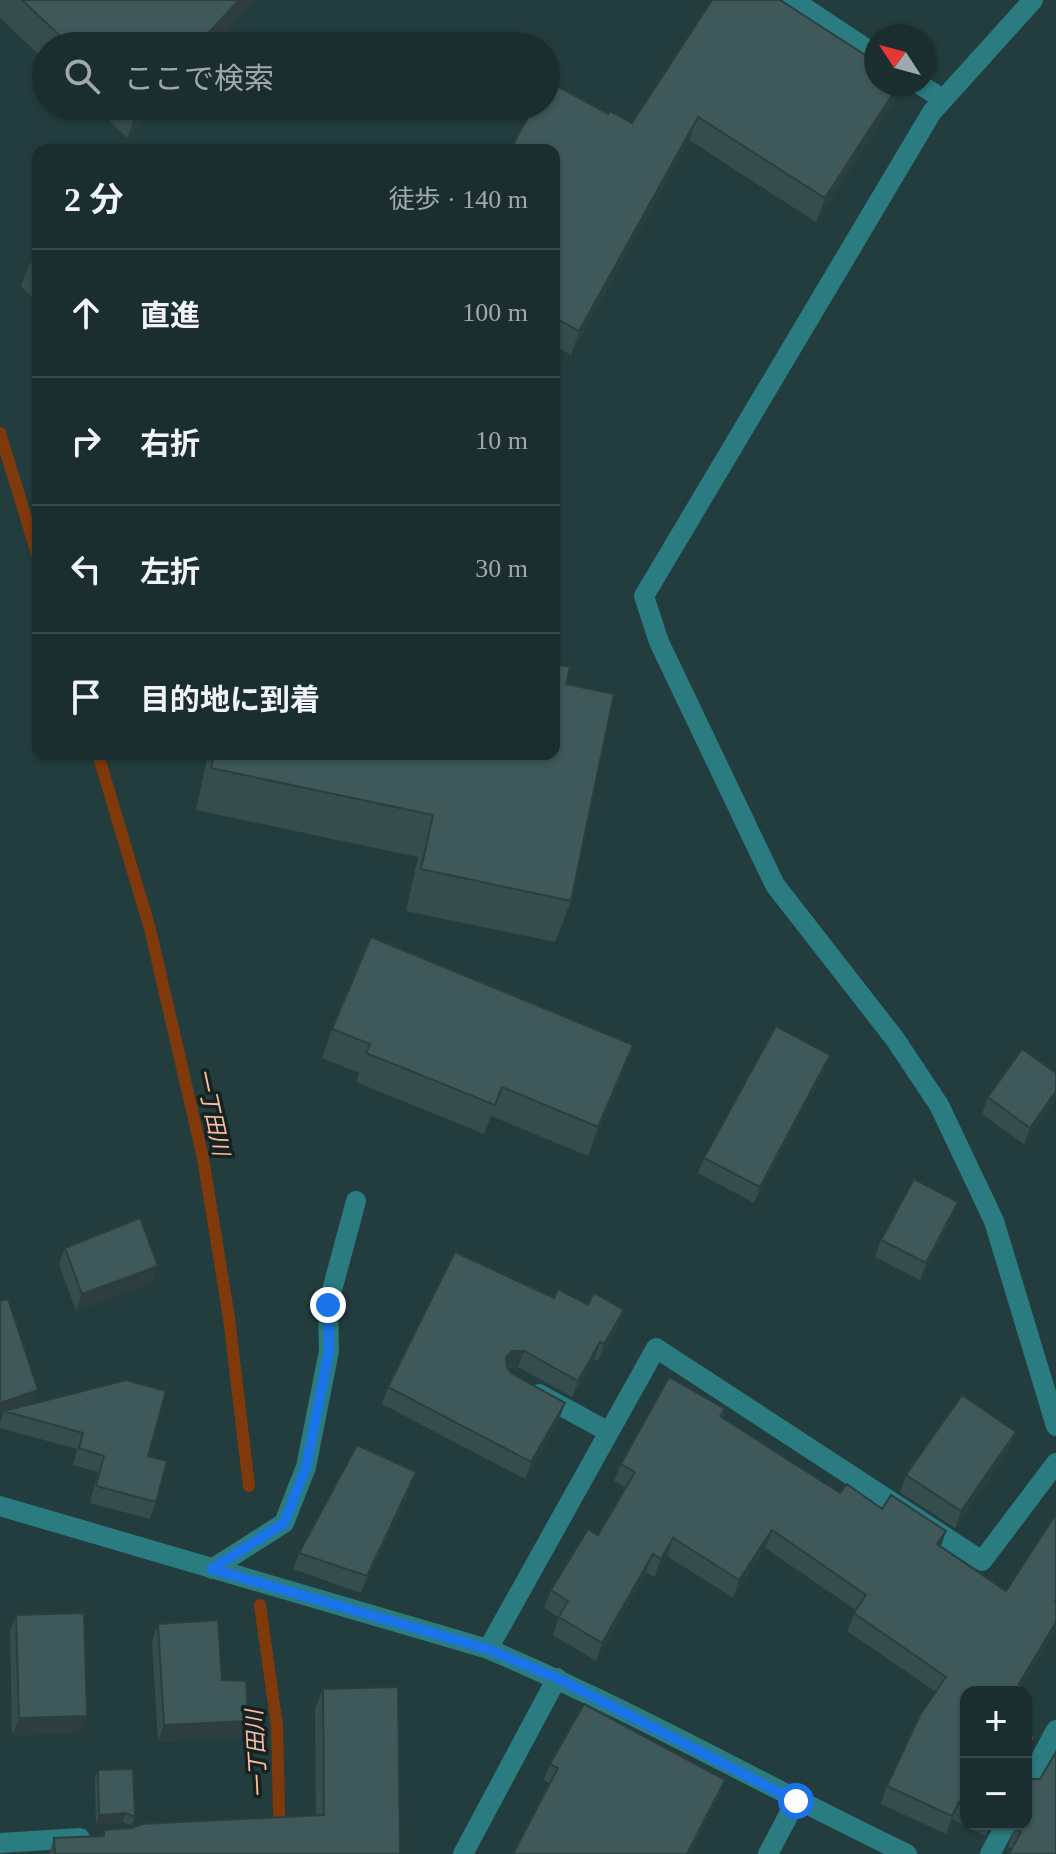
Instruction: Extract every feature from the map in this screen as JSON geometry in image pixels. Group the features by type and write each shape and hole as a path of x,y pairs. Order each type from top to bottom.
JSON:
{"street":[{"path":"793,0 864,47"},
{"path":"1033,0 932,112 644,596 659,642 775,885 895,1039 939,1105 994,1221 1056,1426"},
{"path":"936,95 943,99"},
{"path":"212,1569 284,1523 306,1467 329,1351 328,1305 356,1201"},
{"path":"488,1649 656,1348 982,1561 1056,1463"},
{"path":"526,1387 609,1432"},
{"path":"0,1506 488,1649 557,1678 796,1801 907,1854"},
{"path":"463,1854 557,1678"},
{"path":"1032,1775 1056,1730"},
{"path":"768,1854 796,1801"},
{"path":"990,1854 1003,1830"},
{"path":"0,1843 93,1837"}],"building":[{"path":"22,0 239,0 209,32 56,32"},
{"path":"712,0 780,0 864,54 864,96 891,96 825,198 698,117 579,331 560,320 560,144 513,144 526,120 560,120 560,88 608,114 610,111 632,123"},
{"path":"560,665 570,667 566,684 614,694 571,901 421,869 433,815 211,768 213,760 560,760"},
{"path":"371,937 633,1045 598,1127 502,1087 495,1105 366,1053 370,1044 332,1029"},
{"path":"776,1026 830,1055 760,1187 704,1158"},
{"path":"1022,1049 1056,1073 1056,1091 1030,1128 988,1097"},
{"path":"914,1179 958,1202 926,1263 881,1240"},
{"path":"140,1218 158,1266 82,1294 65,1248"},
{"path":"455,1252 554,1298 558,1289 588,1305 594,1293 624,1310 604,1344 600,1342 578,1381 524,1351 512,1351 506,1357 511,1373 565,1403 531,1462 388,1387"},
{"path":"8,1299 38,1390 0,1403 0,1301"},
{"path":"669,1377 725,1409 720,1416 840,1493 847,1484 882,1509 891,1495 946,1531 937,1544 1006,1591 1056,1514 1056,1622 1019,1684 1022,1686 960,1686 960,1802 952,1816 887,1786 920,1715 946,1677 854,1613 866,1595 772,1530 739,1580 673,1538 661,1559 653,1554 602,1643 559,1617 568,1601 551,1590 588,1529 598,1535 635,1472 621,1464"},
{"path":"126,1380 166,1391 148,1456 167,1461 156,1502 96,1486 104,1456 79,1448 83,1433 4,1411"},
{"path":"962,1395 1016,1432 961,1511 906,1475"},
{"path":"357,1445 416,1472 367,1576 299,1553"},
{"path":"84,1613 87,1716 19,1718 16,1615"},
{"path":"218,1620 222,1680 246,1681 248,1721 164,1725 158,1624"},
{"path":"398,1687 400,1854 55,1854 54,1838 104,1836 104,1830 132,1828 141,1824 324,1815 323,1689"},
{"path":"584,1704 725,1780 687,1854 513,1854 558,1768 550,1764"},
{"path":"1056,1752 1056,1854 1009,1854 1021,1832 1017,1830 1032,1830 1032,1779 1040,1779"},
{"path":"133,1769 135,1817 126,1813 99,1815 98,1770"}],"waterway":[{"name":"一丁田川","path":"0,433 32,537"},
{"name":"一丁田川","path":"100,760 150,929 203,1158 229,1318 249,1486"},
{"name":"一丁田川","path":"260,1605 277,1726 280,1854"}],"route":[{"path":"328,1305 329,1351 306,1467 284,1523 212,1569 488,1649 557,1678 796,1801"}]}
